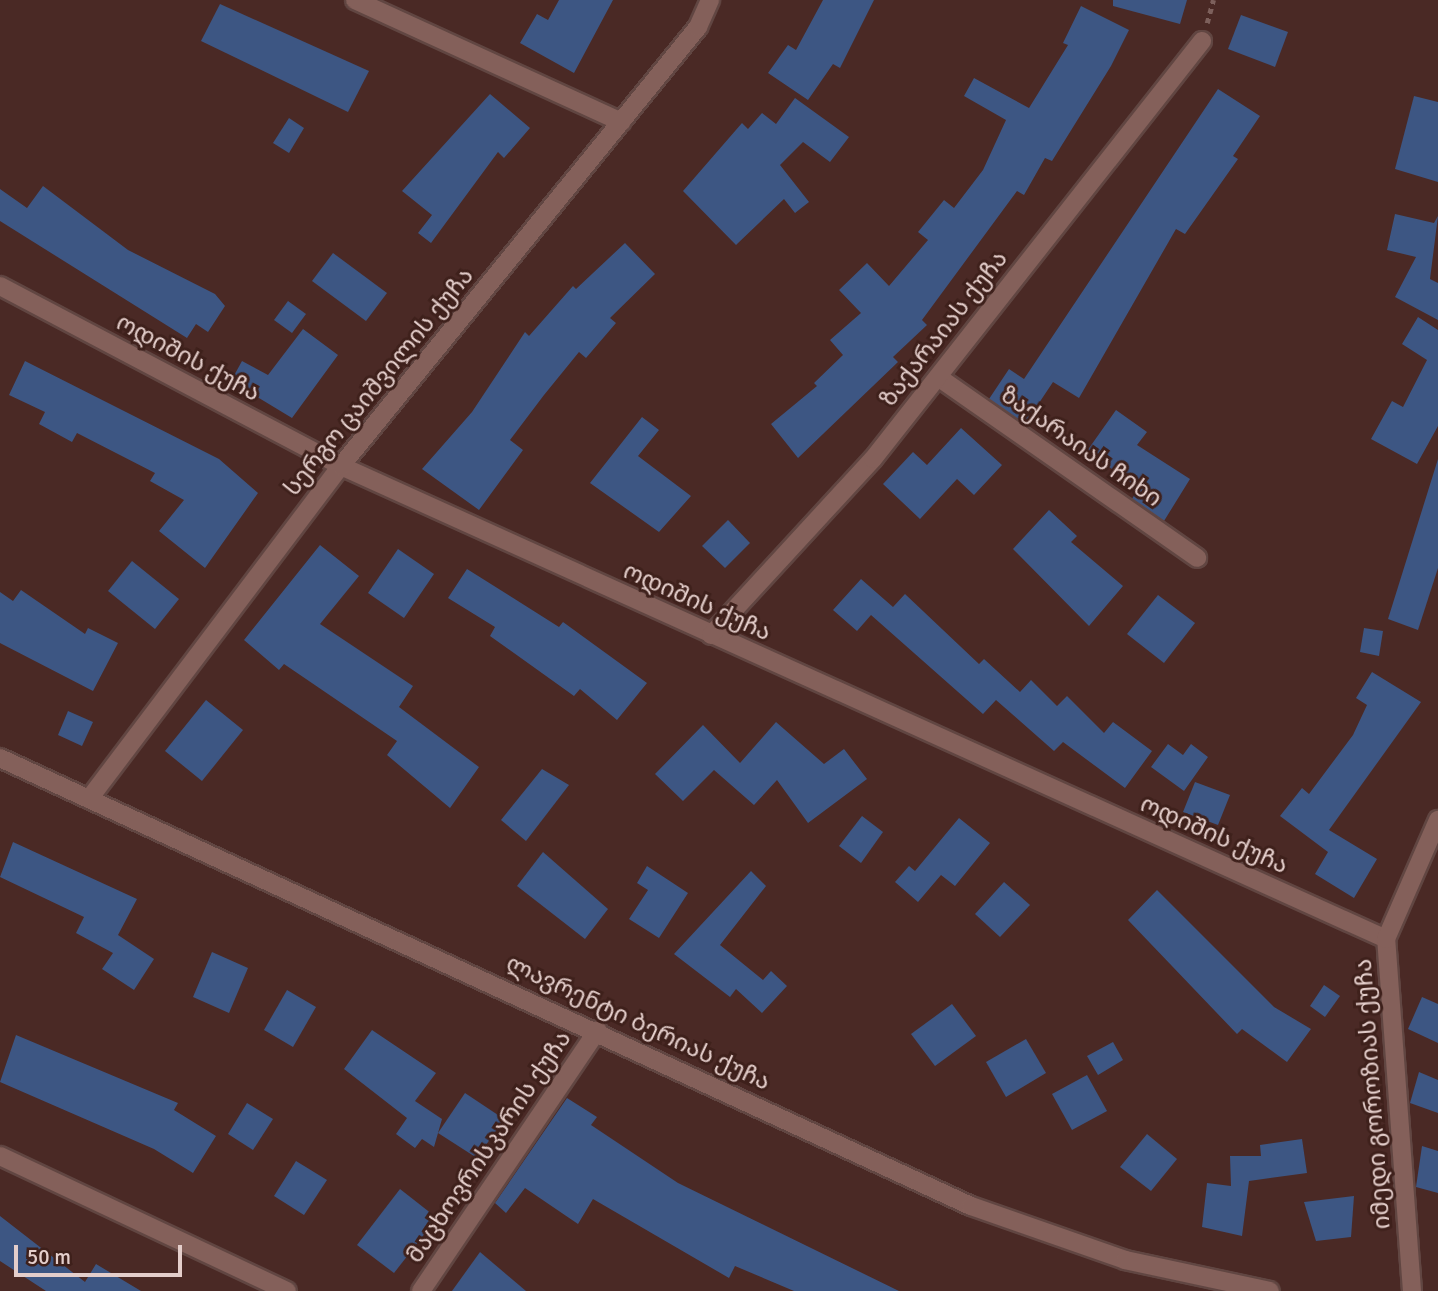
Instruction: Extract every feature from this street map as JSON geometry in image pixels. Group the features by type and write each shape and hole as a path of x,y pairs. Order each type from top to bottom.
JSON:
{"street":[{"path":"355,0 621,122"},
{"name":"სერგო ცაიშვილის ქუჩა","path":"89,799 341,467 698,27 710,0"},
{"name":"ზაქარაიას ქუჩა","path":"711,635 873,459 1202,41"},
{"name":"ოდიშის ქუჩა","path":"0,286 341,467 1386,939"},
{"name":"ზაქარაიას ჩიხი","path":"937,377 1197,558"},
{"name":"ლავრენტი ბერიას ქუჩა","path":"0,758 598,1030 971,1206 1125,1260 1270,1291"},
{"name":"იმედი გოროზიას ქუჩა","path":"1412,1291 1386,939 1438,825"},
{"name":"მაცხოვრისკარის ქუჩა","path":"421,1291 598,1030"},
{"path":"0,1156 287,1291"}],"building":[{"path":"559,0 613,0 574,73 520,43 537,14 548,20"},
{"path":"823,0 874,0 840,68 833,64 808,100 768,73 788,45 796,50"},
{"path":"1113,0 1187,0 1180,24 1113,6"},
{"path":"220,4 369,71 348,112 201,41"},
{"path":"1081,6 1129,30 1111,66 1052,161 1045,158 1024,195 1017,191 922,320 927,325 893,357 898,362 798,458 771,424 817,386 814,383 843,355 830,340 861,313 839,290 867,263 889,286 928,240 918,232 944,200 954,208 983,170 1006,120 964,96 974,78 1029,108 1068,45 1063,43"},
{"path":"1241,15 1288,32 1275,67 1228,49"},
{"path":"1218,89 1260,116 1233,156 1238,159 1185,234 1176,229 1079,398 1053,382 1025,424 989,399 1009,369 1024,379"},
{"path":"490,94 530,128 504,158 498,152 431,243 418,233 432,215 402,191"},
{"path":"1414,96 1438,102 1438,182 1395,169"},
{"path":"795,98 849,137 830,162 803,142 780,165 809,202 795,213 784,199 736,245 683,191 742,123 748,129 762,113 776,124"},
{"path":"289,118 304,128 289,153 273,143"},
{"path":"43,186 128,250 215,294 225,306 208,332 196,324 187,338 0,221 0,189 27,208"},
{"path":"1395,214 1434,223 1438,216 1430,279 1438,283 1438,320 1395,297 1416,257 1387,250"},
{"path":"625,243 655,274 610,318 616,323 586,358 579,352 510,440 523,450 479,510 422,469 472,412 525,332 529,336 573,286 576,289"},
{"path":"333,253 387,293 366,321 312,281"},
{"path":"288,301 306,314 292,333 274,320"},
{"path":"1418,317 1438,330 1438,426 1417,464 1371,439 1392,401 1403,407 1427,360 1402,344"},
{"path":"303,329 338,355 292,418 231,381 242,361 268,375"},
{"path":"25,361 219,459 258,493 205,568 159,531 184,500 150,481 155,473 77,433 72,442 39,424 45,412 9,395"},
{"path":"1116,410 1147,432 1137,445 1190,479 1164,521 1132,499 1138,488 1087,451"},
{"path":"642,417 659,430 638,456 691,496 659,532 590,483"},
{"path":"961,428 1002,465 974,495 957,479 920,519 883,484 913,452 927,465"},
{"path":"1438,459 1438,568 1418,630 1388,619"},
{"path":"1049,510 1077,536 1071,542 1123,586 1089,626 1013,549"},
{"path":"728,520 750,543 725,568 702,546"},
{"path":"320,545 359,576 320,624 413,686 399,707 479,767 450,808 387,755 397,741 284,664 279,670 244,640"},
{"path":"398,549 434,574 404,618 368,593"},
{"path":"132,561 179,599 155,629 108,591"},
{"path":"467,569 559,627 563,622 647,683 617,720 580,689 574,696 490,636 495,627 448,598"},
{"path":"861,579 893,607 905,594 979,664 984,659 1020,692 1031,680 1057,706 1067,696 1104,733 1113,722 1152,751 1125,788 1063,742 1054,751 996,700 983,714 871,615 857,631 833,610"},
{"path":"21,590 85,634 88,628 118,643 93,691 0,643 0,592 13,601"},
{"path":"1158,595 1195,623 1164,663 1127,634"},
{"path":"1364,628 1383,631 1379,656 1360,652"},
{"path":"1372,672 1421,702 1329,830 1377,859 1354,898 1315,874 1328,852 1280,816 1302,788 1309,794 1353,735 1367,705 1356,698"},
{"path":"206,700 243,730 202,781 165,751"},
{"path":"68,711 93,722 82,746 58,735"},
{"path":"776,722 824,764 844,749 867,779 808,823 777,780 754,805 714,770 683,801 655,774 703,725 740,763"},
{"path":"1168,744 1183,755 1191,744 1208,757 1184,791 1151,767"},
{"path":"542,769 569,785 526,841 501,820"},
{"path":"1195,782 1230,795 1218,825 1183,812"},
{"path":"862,816 883,832 861,863 839,846"},
{"path":"959,818 990,843 955,886 941,875 918,902 895,882 909,866 915,871"},
{"path":"13,842 137,899 118,935 154,959 134,990 102,969 113,953 76,933 84,917 0,877"},
{"path":"543,852 608,909 585,939 517,886"},
{"path":"647,866 688,893 659,938 629,919 648,890 637,883"},
{"path":"751,871 766,886 720,945 763,980 771,971 787,986 762,1013 736,989 730,997 674,954"},
{"path":"1004,882 1030,905 1000,937 975,914"},
{"path":"1157,890 1274,1007 1311,1029 1287,1062 1242,1029 1237,1034 1128,920"},
{"path":"212,952 248,968 229,1013 193,997"},
{"path":"1324,985 1340,996 1325,1017 1310,1006"},
{"path":"287,990 316,1007 293,1047 264,1030"},
{"path":"1422,997 1438,1004 1438,1043 1408,1029"},
{"path":"952,1004 976,1036 935,1066 911,1034"},
{"path":"372,1030 436,1073 415,1101 442,1119 434,1147 422,1139 415,1148 396,1134 407,1118 344,1069"},
{"path":"16,1035 178,1103 174,1110 216,1136 193,1173 154,1149 0,1082"},
{"path":"1026,1039 1046,1073 1006,1097 986,1062"},
{"path":"1113,1042 1123,1060 1098,1075 1087,1056"},
{"path":"1419,1072 1438,1080 1438,1113 1410,1103"},
{"path":"1087,1075 1107,1111 1072,1130 1052,1094"},
{"path":"465,1093 504,1119 477,1158 438,1133"},
{"path":"567,1098 597,1117 591,1125 678,1183 899,1291 794,1291 735,1266 729,1278 593,1199 578,1224 525,1188 506,1213 495,1203"},
{"path":"247,1103 273,1119 253,1150 228,1134"},
{"path":"1147,1134 1177,1159 1151,1191 1120,1167"},
{"path":"1302,1139 1307,1173 1249,1181 1242,1236 1202,1227 1207,1183 1231,1186 1230,1156 1261,1156 1260,1145"},
{"path":"1422,1146 1438,1151 1438,1193 1416,1187"},
{"path":"296,1161 327,1180 304,1215 274,1196"},
{"path":"400,1189 437,1218 394,1273 357,1245"},
{"path":"1354,1196 1351,1237 1316,1241 1304,1202"},
{"path":"0,1216 85,1282 96,1264 141,1291 46,1291 0,1261"},
{"path":"480,1252 526,1291 452,1291"}]}
